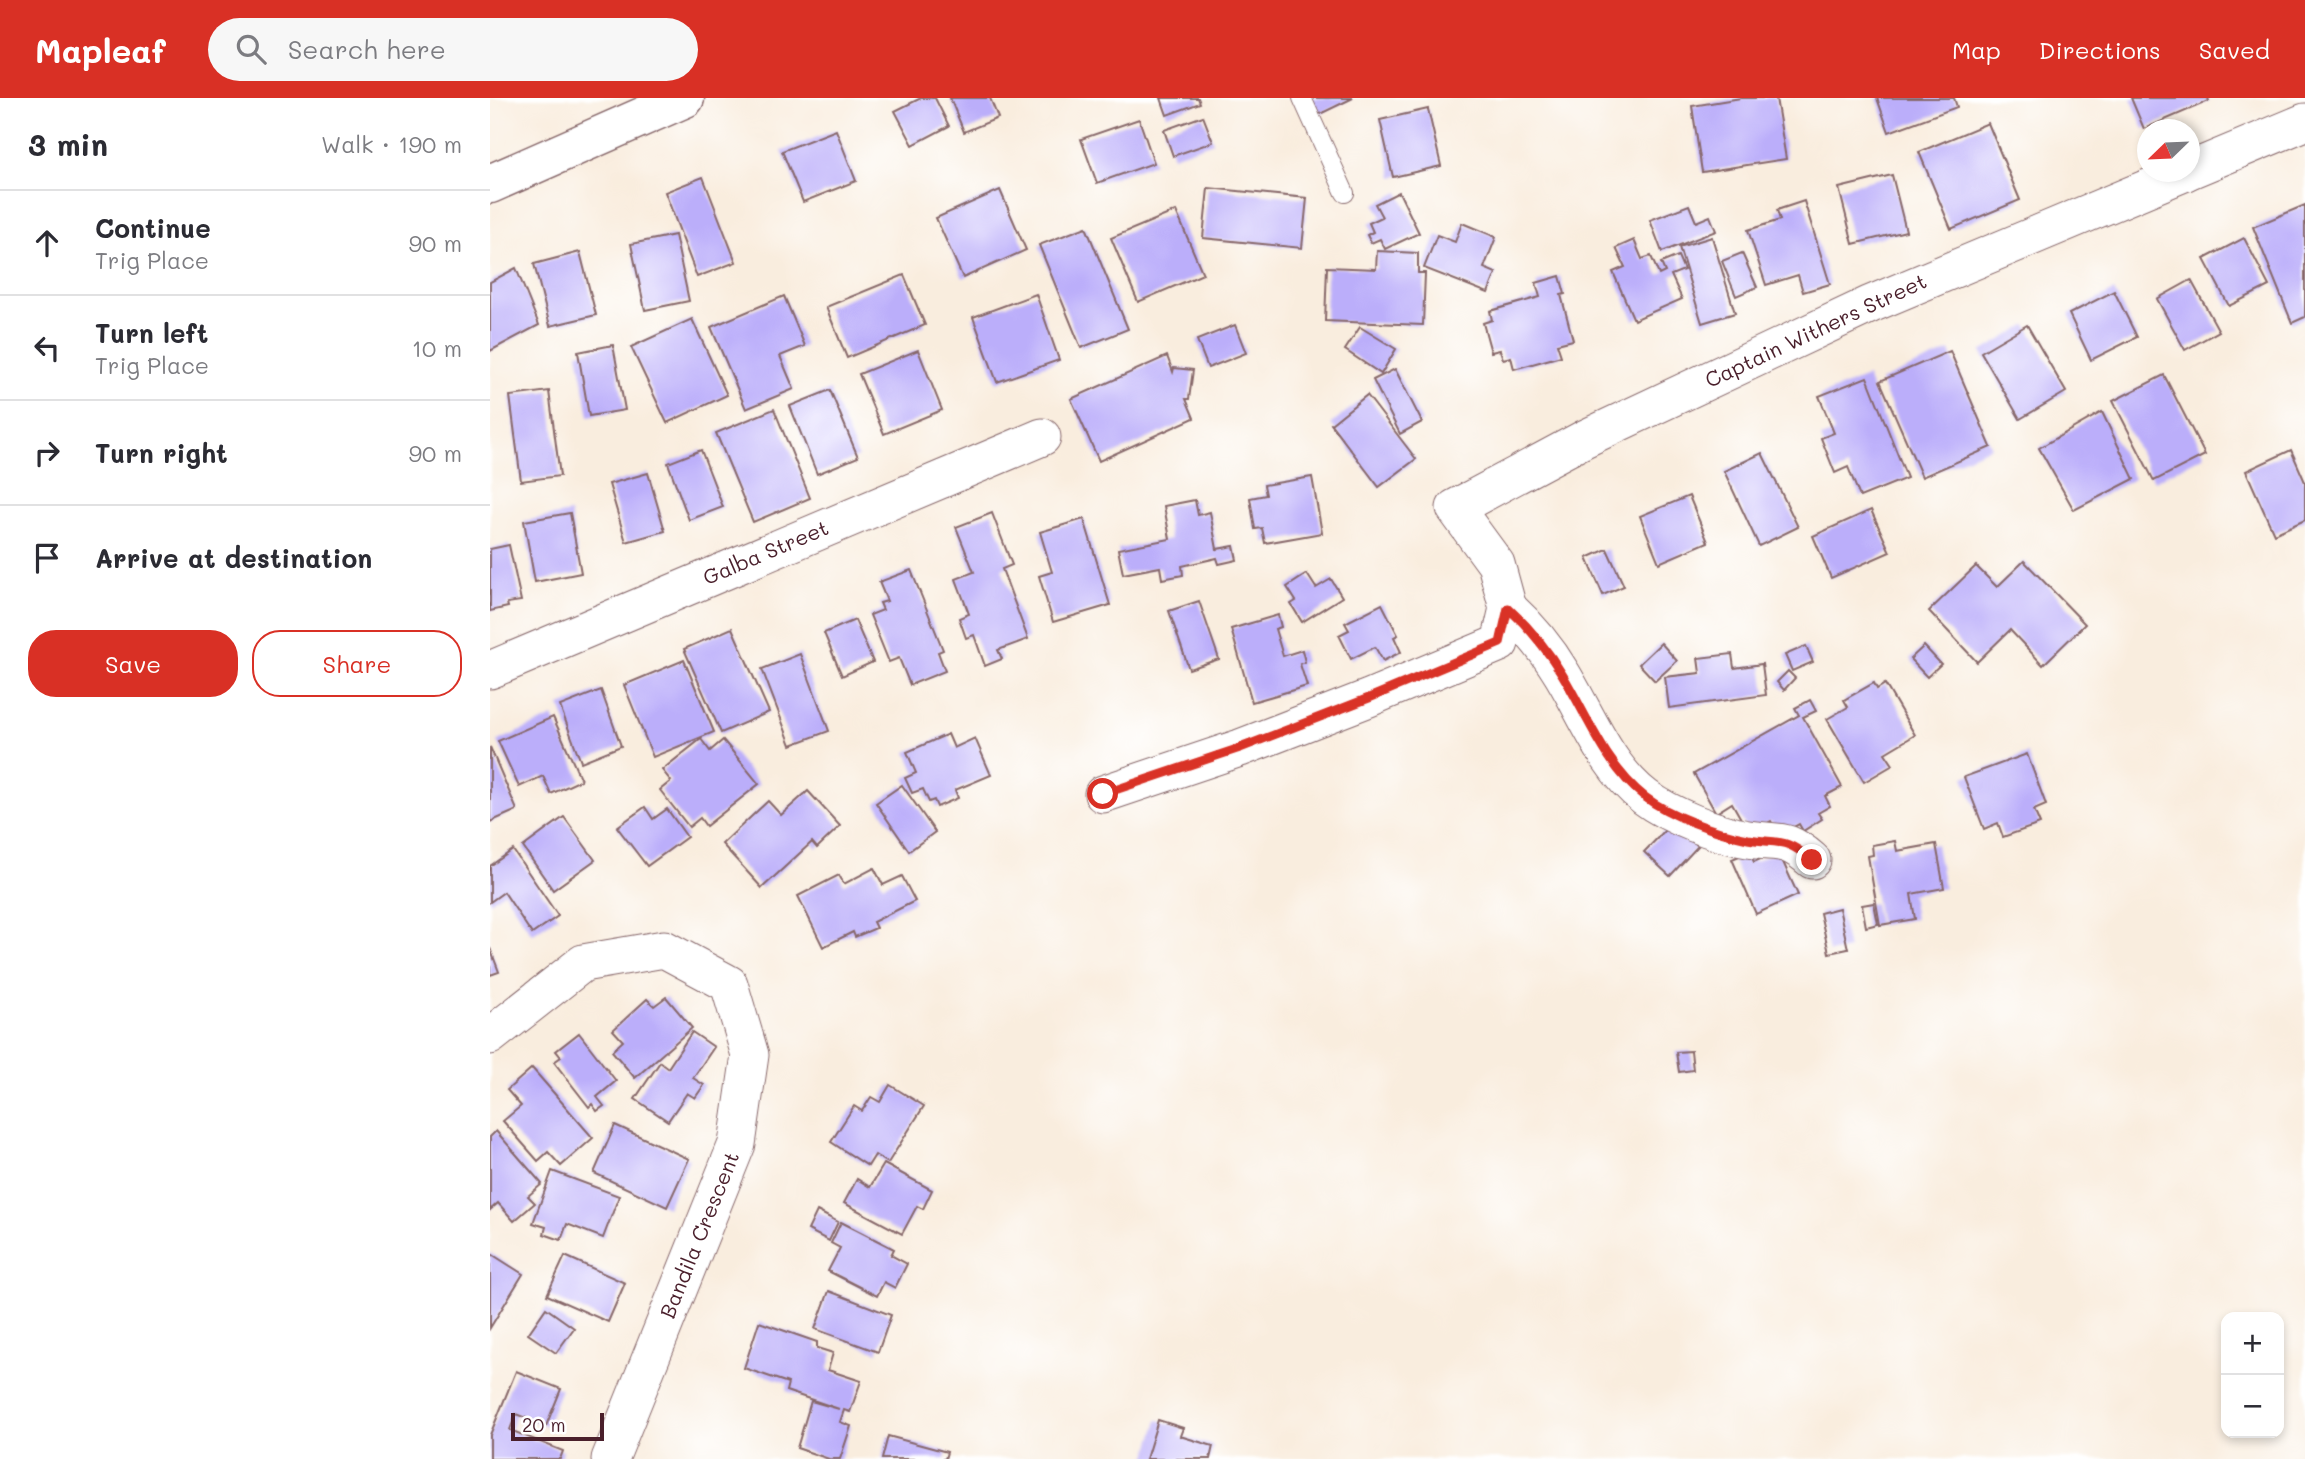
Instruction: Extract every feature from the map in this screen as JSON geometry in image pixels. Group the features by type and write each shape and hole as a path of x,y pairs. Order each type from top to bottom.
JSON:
{"main road":[{"path":"490,184 685,98"}],"street":[{"name":"Captain Withers Street","path":"2200,166 2305,122"},
{"name":"Captain Withers Street","path":"1508,608 1496,564 1455,509 1584,439 1871,304 2162,182"},
{"name":"Galba Street","path":"490,670 1042,437"},
{"path":"1103,794 1240,748 1500,643 1508,608 1533,631 1561,672 1619,771 1645,797 1679,816 1716,830 1748,839 1778,841 1795,846 1812,860"},
{"name":"Bandila Crescent","path":"490,1036 583,962 664,949 729,984 750,1055 737,1144 610,1459"}],"lane":[{"path":"1302,98 1345,193"}],"building":[{"path":"921,98 935,98 949,126 913,145 895,111"},
{"path":"950,98 990,98 998,118 964,132"},
{"path":"1161,98 1198,98 1200,103 1167,115"},
{"path":"1305,98 1353,98 1314,117"},
{"path":"1741,98 1776,98 1786,159 1702,172 1692,106"},
{"path":"1877,98 1954,98 1957,107 1889,132"},
{"path":"2131,98 2208,98 2209,101 2167,119 2140,119"},
{"path":"1428,109 1441,166 1393,177 1380,120"},
{"path":"1203,116 1213,142 1173,156 1164,130"},
{"path":"1139,119 1154,163 1097,183 1081,139"},
{"path":"1988,123 2020,200 1951,229 1919,152"},
{"path":"836,130 856,181 803,202 782,151"},
{"path":"1892,175 1906,231 1853,244 1839,188"},
{"path":"703,177 736,262 697,277 665,192"},
{"path":"1208,188 1307,198 1302,248 1203,238"},
{"path":"1000,190 1026,250 963,278 936,218"},
{"path":"1399,192 1419,233 1385,249 1380,239 1371,243 1367,235 1373,232 1369,223 1382,217 1375,204"},
{"path":"1804,201 1830,284 1803,292 1798,275 1766,285 1748,230 1780,220 1777,210"},
{"path":"1689,205 1696,222 1710,216 1716,231 1662,252 1650,220"},
{"path":"2305,205 2305,317 2292,323 2253,227"},
{"path":"1176,211 1203,274 1138,302 1111,238"},
{"path":"1462,223 1496,237 1484,268 1496,273 1488,293 1424,268 1437,235 1455,242"},
{"path":"1086,227 1128,329 1081,348 1039,245"},
{"path":"675,235 689,301 645,310 631,244"},
{"path":"1712,237 1735,313 1702,323 1679,247"},
{"path":"2244,238 2269,286 2229,306 2204,259"},
{"path":"1634,240 1642,259 1651,256 1659,275 1665,272 1661,263 1678,256 1684,270 1671,275 1682,299 1634,320 1613,272 1625,267 1616,248"},
{"path":"1377,251 1418,253 1418,273 1425,273 1423,325 1325,321 1327,267 1376,269"},
{"path":"580,252 596,315 550,326 534,264"},
{"path":"1742,253 1757,287 1736,296 1722,261"},
{"path":"516,268 539,325 490,351 490,282"},
{"path":"904,275 925,325 847,358 826,307"},
{"path":"1560,276 1565,294 1561,295 1573,340 1557,344 1561,356 1514,369 1511,357 1503,359 1500,350 1491,352 1483,323 1492,320 1490,311 1540,297 1536,283"},
{"path":"2191,280 2219,331 2185,350 2157,299"},
{"path":"2114,291 2137,337 2091,360 2069,314"},
{"path":"1036,294 1059,360 997,382 973,317"},
{"path":"784,296 805,346 780,356 794,389 746,409 711,327"},
{"path":"692,319 727,395 667,423 631,347"},
{"path":"1235,325 1246,353 1208,368 1197,340"},
{"path":"2027,325 2066,392 2020,419 1981,352"},
{"path":"1360,327 1396,349 1381,374 1345,350"},
{"path":"613,345 625,410 589,416 578,352"},
{"path":"918,350 942,410 884,434 859,374"},
{"path":"1950,351 1991,447 1922,477 1880,381"},
{"path":"1167,356 1173,372 1174,368 1193,370 1189,399 1186,399 1194,418 1099,461 1071,399"},
{"path":"1395,369 1422,422 1400,434 1373,380"},
{"path":"2164,375 2205,455 2154,481 2113,401"},
{"path":"1867,377 1907,478 1860,497 1848,467 1835,473 1821,438 1834,433 1819,396"},
{"path":"830,390 858,457 817,474 790,406"},
{"path":"549,391 560,476 521,481 510,396"},
{"path":"1367,395 1416,459 1379,487 1331,424"},
{"path":"774,409 810,498 753,522 716,433"},
{"path":"2102,412 2134,479 2074,510 2039,448"},
{"path":"701,450 723,507 689,520 668,463"},
{"path":"2291,450 2305,482 2305,520 2274,534 2246,471"},
{"path":"1762,453 1798,527 1759,546 1724,471"},
{"path":"648,473 665,531 626,542 609,484"},
{"path":"1312,477 1322,533 1265,543 1262,528 1255,529 1250,498 1266,495 1264,485"},
{"path":"1689,496 1708,542 1659,563 1640,516"},
{"path":"1195,500 1198,515 1210,512 1217,549 1234,546 1237,560 1219,564 1217,558 1182,566 1183,575 1162,579 1160,567 1123,574 1118,549 1170,539 1164,506"},
{"path":"1871,510 1890,552 1831,578 1813,536"},
{"path":"570,513 581,573 535,582 524,521"},
{"path":"992,513 1012,565 1002,569 1028,639 998,650 1002,659 985,666 974,635 966,638 959,618 969,614 956,579 974,572 956,527"},
{"path":"1084,519 1110,605 1053,622 1039,576 1052,572 1040,532"},
{"path":"509,545 521,601 507,603 508,607 490,611 490,549"},
{"path":"1607,549 1624,586 1603,595 1587,558"},
{"path":"2024,561 2085,624 2043,665 2010,630 1977,662 1929,611 1976,566 1997,587"},
{"path":"911,570 943,650 938,652 945,671 910,685 899,658 889,662 870,615 883,610 880,603 887,601 879,582"},
{"path":"1307,574 1316,588 1331,579 1342,597 1302,622 1291,604 1296,601 1287,587"},
{"path":"1199,601 1219,659 1189,669 1169,611"},
{"path":"1382,604 1398,635 1394,637 1401,652 1383,661 1375,647 1351,659 1339,635 1349,630 1345,623"},
{"path":"1278,615 1281,627 1275,629 1283,656 1302,650 1305,662 1300,664 1307,686 1252,702 1231,629"},
{"path":"855,620 873,662 842,676 824,633"},
{"path":"732,628 769,712 721,733 684,649"},
{"path":"1661,643 1677,661 1655,681 1639,664"},
{"path":"1806,646 1813,662 1792,671 1785,655"},
{"path":"1924,646 1941,664 1927,677 1910,659"},
{"path":"800,654 829,731 791,745 762,669"},
{"path":"1732,654 1734,668 1762,664 1766,695 1669,708 1665,677 1700,673 1698,658"},
{"path":"684,660 714,732 653,757 624,685"},
{"path":"1788,671 1795,678 1784,690 1777,682"},
{"path":"1874,683 1877,689 1885,684 1915,735 1885,753 1893,765 1864,782 1827,719 1848,707 1844,700"},
{"path":"601,690 621,746 581,762 560,706"},
{"path":"1810,700 1816,711 1803,717 1842,787 1825,796 1830,806 1818,813 1822,819 1803,831 1799,824 1779,835 1771,821 1749,833 1732,803 1716,813 1694,774 1799,715 1795,708"},
{"path":"553,717 581,780 551,794 543,776 519,787 498,741"},
{"path":"948,734 954,748 975,738 991,775 955,790 958,798 937,807 934,800 929,802 923,789 912,793 905,778 916,773 907,752"},
{"path":"701,739 710,751 723,740 759,784 706,826 700,818 689,827 660,790 671,781 662,770"},
{"path":"490,747 517,810 490,822"},
{"path":"2027,754 2046,805 2034,810 2040,824 2003,837 1998,823 1984,829 1964,777"},
{"path":"902,785 935,832 909,851 876,803"},
{"path":"808,791 840,826 817,848 812,842 762,888 722,844 768,801 781,815"},
{"path":"645,807 653,819 667,809 687,837 647,866 617,827"},
{"path":"564,817 595,860 553,890 523,847"},
{"path":"1673,822 1698,846 1670,876 1644,852"},
{"path":"1895,841 1897,851 1936,844 1944,888 1911,894 1915,919 1880,925 1868,856 1873,855 1872,845"},
{"path":"513,850 558,916 532,934 504,892 490,902 490,866"},
{"path":"1778,851 1798,895 1756,914 1732,859 1749,852 1754,862"},
{"path":"874,868 883,885 902,876 915,901 873,922 876,928 855,937 853,932 823,947 798,896 839,875 844,884"},
{"path":"1874,903 1878,924 1866,927 1862,905"},
{"path":"1839,908 1848,949 1829,953 1820,913"},
{"path":"490,948 499,972 490,975"},
{"path":"666,997 692,1028 635,1078 612,1051 623,1041 613,1030 647,999 654,1006"},
{"path":"692,1032 714,1047 693,1078 704,1085 695,1098 687,1093 668,1121 635,1099 660,1062 668,1068"},
{"path":"579,1033 616,1081 597,1097 604,1106 597,1111 592,1104 589,1107 554,1062 561,1057 556,1051"},
{"path":"1691,1051 1693,1070 1679,1072 1676,1052"},
{"path":"532,1068 593,1138 561,1166 548,1152 538,1161 503,1121 521,1106 507,1090"},
{"path":"890,1085 924,1106 888,1163 875,1155 868,1166 831,1142 854,1106 862,1111 871,1097 880,1102"},
{"path":"615,1125 689,1159 667,1207 594,1173"},
{"path":"496,1131 542,1184 528,1196 535,1203 514,1221 498,1203 490,1210 490,1137"},
{"path":"884,1164 932,1190 923,1209 917,1206 902,1234 844,1203 857,1179 870,1187"},
{"path":"552,1171 619,1196 603,1238 567,1224 561,1240 544,1234 546,1227 533,1223"},
{"path":"817,1211 838,1222 829,1241 808,1230"},
{"path":"841,1222 894,1249 891,1255 907,1264 895,1288 884,1282 877,1296 828,1271 840,1248 831,1243"},
{"path":"490,1253 523,1274 490,1328"},
{"path":"565,1256 625,1283 608,1322 547,1295"},
{"path":"829,1291 891,1315 878,1352 815,1329"},
{"path":"546,1308 574,1328 556,1353 528,1334"},
{"path":"759,1322 817,1342 817,1348 833,1353 828,1370 861,1381 850,1412 844,1410 840,1422 851,1426 840,1459 829,1459 797,1448 811,1401 839,1409 786,1391 788,1383 744,1368"},
{"path":"516,1371 561,1389 546,1426 516,1414 510,1430 563,1451 560,1459 490,1459 490,1435"},
{"path":"1158,1420 1183,1428 1180,1436 1213,1446 1210,1459 1146,1459"},
{"path":"888,1436 947,1452 945,1459 882,1459"}],"route":[{"path":"1103,794 1240,748 1500,643 1508,608 1533,631 1561,672 1619,771 1645,797 1679,816 1716,830 1748,839 1778,841 1795,846 1812,860"}]}
